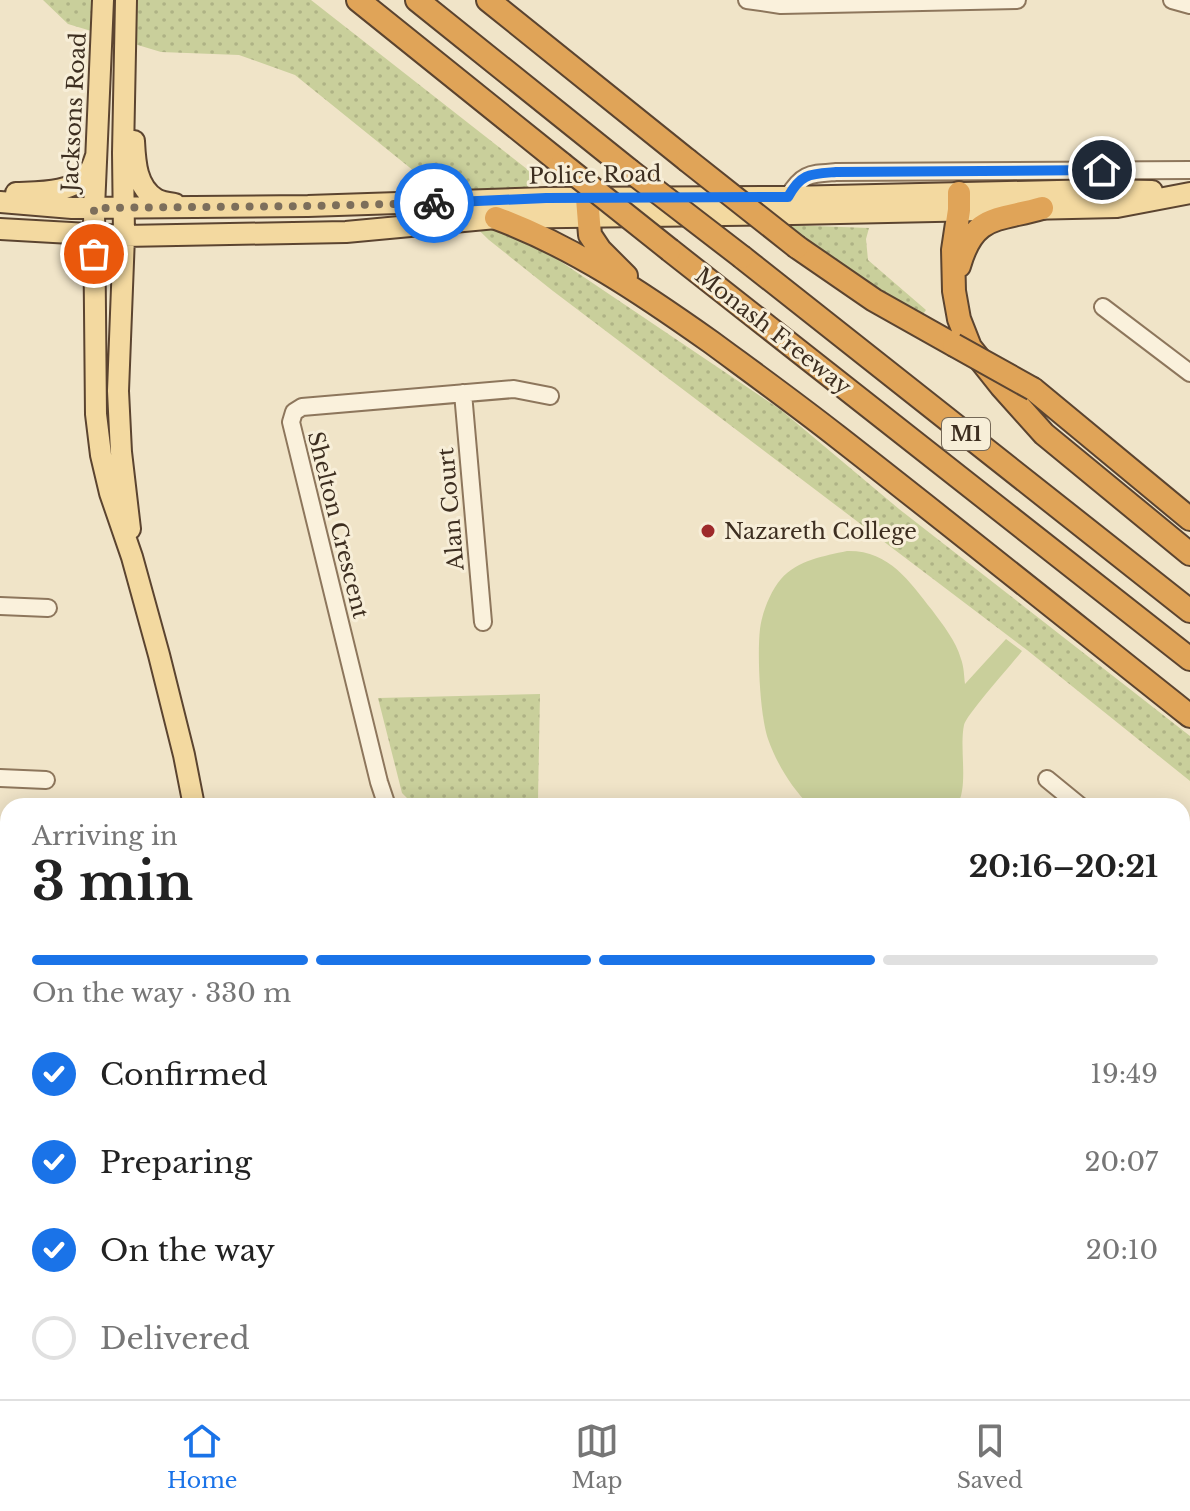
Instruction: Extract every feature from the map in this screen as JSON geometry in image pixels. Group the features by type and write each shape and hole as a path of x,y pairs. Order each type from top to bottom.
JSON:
{"highway":[{"name":"Monash Freeway","path":"358,0 1190,659"},
{"name":"Monash Freeway","path":"417,0 1190,611"},
{"path":"488,0 797,247 874,300 1033,389 1190,519"},
{"path":"959,202 953,250 954,291 959,319 970,347 1044,434 1190,554"},
{"path":"588,208 590,235 600,250 650,299"},
{"path":"954,291 968,241 981,225 1042,208"},
{"path":"496,218 560,246 650,299 788,398 1190,716"},
{"path":"1094,584 1190,671"}],"main road":[{"name":"Jacksons Road","path":"103,0 94,208 96,414 110,493 132,557 192,798"},
{"name":"Jacksons Road","path":"126,0 124,236 118,391 132,557"},
{"path":"124,90 141,181 156,199 184,207"},
{"path":"0,193 51,191 75,184 89,173 96,155"},
{"name":"Police Road","path":"0,202 94,208 588,208 959,202 1100,190 1190,193"},
{"name":"Police Road","path":"0,229 124,236 346,232 588,208 788,197 959,202 1042,208 1117,207 1190,193"},
{"path":"308,206 332,214 356,216 359,221 346,232"}],"street":[{"path":"747,0 781,5 1017,0"},
{"path":"1172,0 1190,5"},
{"path":"788,197 796,183 808,174 836,172 1190,170"},
{"path":"1103,307 1190,373"},
{"name":"Shelton Crescent","path":"385,798 371,754 291,422 294,412 302,407 514,389 550,396"},
{"name":"Alan Court","path":"463,393 483,622"},
{"path":"0,606 48,608"},
{"path":"0,778 46,780"},
{"path":"1047,779 1070,798"}],"green space":[{"path":"43,0 311,0 532,173 557,259 781,410 899,509 1190,736 1190,781 1027,650 553,291 489,240 435,188 295,75 239,55 161,52 68,24"},
{"path":"786,225 869,228 866,239 868,260 926,310 920,318 824,256"},
{"path":"847,551 862,552 897,569 953,640 962,662 965,684 1006,639 1022,651 964,725 961,798 803,798 780,766 763,716 760,629 767,603 781,579 795,567"},
{"path":"540,694 538,798 407,798 402,793 378,698"}],"way so far":[{"path":"94,254 94,208 434,203"}],"place":[{"name":"Nazareth College","path":"708,531"}],"route":[{"path":"434,203 546,198 788,197 796,183 808,174 1102,170"}]}
